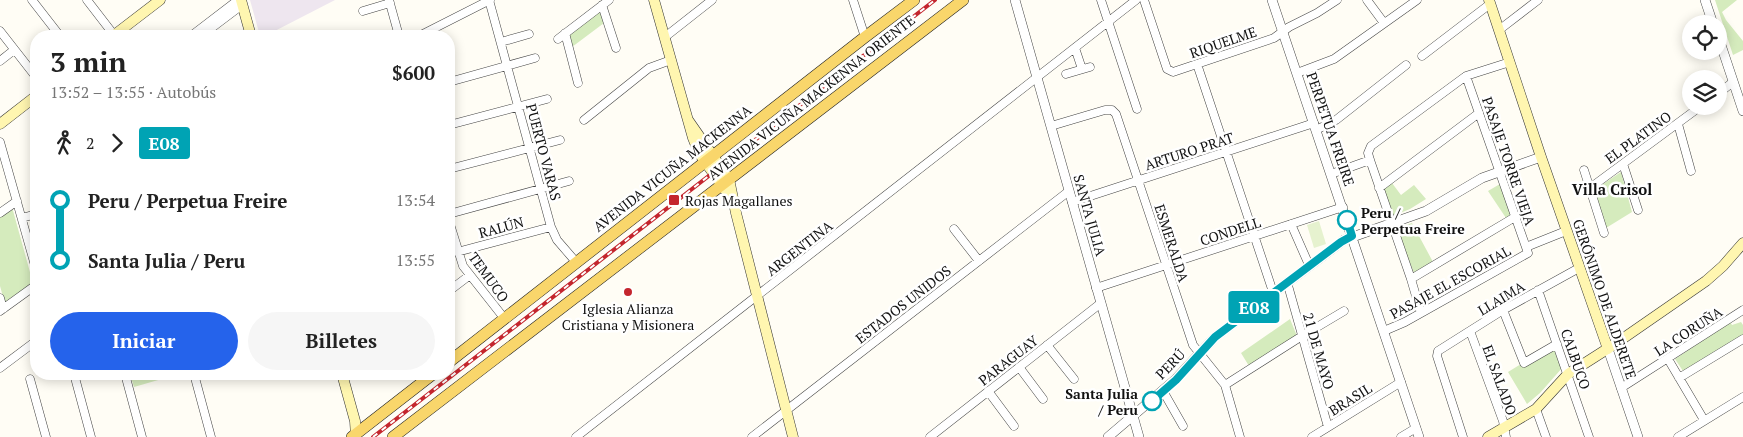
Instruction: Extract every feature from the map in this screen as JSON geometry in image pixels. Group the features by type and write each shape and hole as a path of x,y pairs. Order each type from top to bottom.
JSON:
{"main road":[{"path":"122,30 160,0"},
{"path":"654,0 688,120 709,159 725,182 736,212 793,437"},
{"name":"AVENIDA VICUÑA MACKENNA","path":"455,357 914,0"},
{"name":"AVENIDA VICUÑA MACKENNA ORIENTE","path":"393,437 963,0"},
{"path":"241,2 249,30"},
{"name":"GERÓNIMO DE ALDERETE","path":"1490,2 1566,231 1608,349"},
{"path":"0,124 30,101"},
{"path":"1488,437 1505,432 1536,409 1568,374 1608,349 1711,277 1743,244"},
{"path":"344,380 355,421 355,436"},
{"path":"355,436 425,380"}],"street":[{"path":"32,0 55,30"},
{"path":"87,0 110,30"},
{"path":"431,30 490,0"},
{"name":"PUERTO VARAS","path":"490,0 551,227 557,240 576,262"},
{"path":"665,38 712,0"},
{"path":"853,0 865,37"},
{"name":"SANTA JULIA","path":"1015,0 1139,437"},
{"path":"1101,0 1137,109"},
{"name":"ARGENTINA","path":"576,437 1136,0"},
{"name":"RIQUELME","path":"1144,0 1166,67 1169,71 1174,72 1274,38 1289,27 1312,16 1337,0"},
{"name":"PERPETUA FREIRE","path":"1272,0 1418,432"},
{"path":"1367,0 1384,24"},
{"path":"1297,73 1330,62 1417,0"},
{"path":"1499,30 1538,0"},
{"path":"1705,0 1710,15"},
{"path":"200,30 241,2"},
{"path":"209,30 241,2"},
{"path":"363,11 389,2 397,30"},
{"path":"558,38 605,2 616,48"},
{"path":"1422,56 1490,2"},
{"path":"0,31 30,70"},
{"path":"565,33 578,83"},
{"path":"501,42 528,34"},
{"path":"1066,74 1086,68 1075,48"},
{"path":"0,61 14,50"},
{"path":"455,80 535,58"},
{"path":"584,120 650,68 671,60"},
{"path":"1726,60 1743,111"},
{"path":"1421,313 1370,160 1368,153 1370,146 1466,76 1510,62"},
{"path":"1197,64 1273,292"},
{"name":"ARTURO PRAT","path":"1072,202 1226,152 1315,126 1330,124 1406,65"},
{"name":"PASAJE TORRE VIEJA","path":"1466,76 1527,250"},
{"path":"1727,87 1733,82"},
{"path":"455,123 547,99"},
{"name":"ESMERALDA","path":"1051,126 1106,110 1112,110 1117,116 1193,345 1198,354 1224,385 1240,437"},
{"path":"1379,188 1479,113"},
{"name":"EL PLATINO","path":"1590,188 1690,115"},
{"path":"1678,124 1691,171"},
{"path":"455,167 560,140"},
{"path":"0,142 30,247"},
{"name":"PERÚ","path":"1108,437 1163,391 1215,337 1344,240 1430,209 1472,183 1541,157"},
{"path":"1331,174 1370,160"},
{"path":"1624,164 1638,210"},
{"path":"1584,170 1604,233"},
{"path":"455,212 569,181"},
{"name":"ESTADOS UNIDOS","path":"752,437 1069,191"},
{"path":"0,213 17,201"},
{"name":"CONDELL","path":"1096,288 1342,207"},
{"path":"22,218 30,216"},
{"path":"1411,279 1515,217"},
{"path":"1291,224 1309,265"},
{"name":"RALÚN","path":"455,255 551,227"},
{"path":"954,229 979,261"},
{"name":"PASAJE EL ESCORIAL","path":"1384,331 1421,313 1527,250 1566,231"},
{"name":"TEMUCO","path":"455,243 463,266 504,318"},
{"name":"LLAIMA","path":"1463,437 1437,352 1503,310 1579,268"},
{"path":"455,286 470,275"},
{"name":"21 DE MAYO","path":"1287,282 1302,336 1324,432"},
{"path":"1,310 30,289"},
{"name":"CALBUCO","path":"1538,290 1589,437"},
{"path":"0,298 1,310"},
{"name":"PARAGUAY","path":"930,437 1101,303"},
{"path":"1503,310 1524,364 1557,344"},
{"path":"1224,385 1344,311"},
{"name":"LA CORUÑA","path":"1621,388 1742,314"},
{"name":"EL SALADO","path":"1470,331 1505,432"},
{"path":"1679,378 1743,339"},
{"path":"1047,345 1074,379"},
{"path":"0,368 30,346"},
{"name":"GERÓNIMO DE ALDERETE","path":"1608,349 1638,437"},
{"path":"1668,359 1704,420"},
{"path":"1019,367 1043,399"},
{"path":"30,380 46,437"},
{"path":"76,380 91,437"},
{"path":"127,380 142,437"},
{"path":"196,380 212,437"},
{"name":"BRASIL","path":"1312,437 1324,432 1401,382"},
{"path":"1163,391 1183,426"},
{"path":"988,392 1014,426"},
{"path":"1678,437 1743,397"},
{"path":"1536,409 1546,437"},
{"path":"1402,437 1418,432"}],"shaded area":[{"path":"250,0 335,0 277,30 258,30"}],"green space":[{"path":"1715,0 1737,0 1722,12 1724,15 1720,15"},
{"path":"600,10 604,23 572,47 568,35"},
{"path":"1727,21 1743,41 1743,50 1733,55 1727,37"},
{"path":"1621,172 1632,212 1606,228 1594,190"},
{"path":"1392,183 1401,195 1414,185 1426,199 1410,209 1393,216 1382,189"},
{"path":"1500,184 1512,215 1506,218 1488,191"},
{"path":"12,207 30,272 30,285 5,304 0,286 0,216"},
{"path":"1319,221 1326,244 1314,248 1307,225"},
{"path":"1412,223 1433,262 1414,273 1396,228"},
{"path":"1290,319 1297,336 1249,366 1241,353"},
{"path":"1730,322 1732,325 1741,322 1743,325 1743,335 1683,371 1675,359"},
{"path":"1556,348 1563,367 1540,393 1527,404 1508,372 1521,364 1523,367"},
{"path":"132,380 158,380 134,387"}],"railway":[{"path":"455,373 935,0"},
{"path":"373,437 446,380"}],"bus line":[{"name":"E08","path":"1152,401 1176,380 1215,337 1309,265 1346,238 1352,236 1347,220"}],"place":[{"name":"Rojas Magallanes","path":"674,200"},
{"name":"Peru / Perpetua Freire","path":"1347,220"},
{"name":"Iglesia Alianza Cristiana y Misionera","path":"628,292"},
{"name":"Santa Julia / Peru","path":"1152,401"}],"district":[{"name":"Villa Crisol","path":"1612,189"}]}
